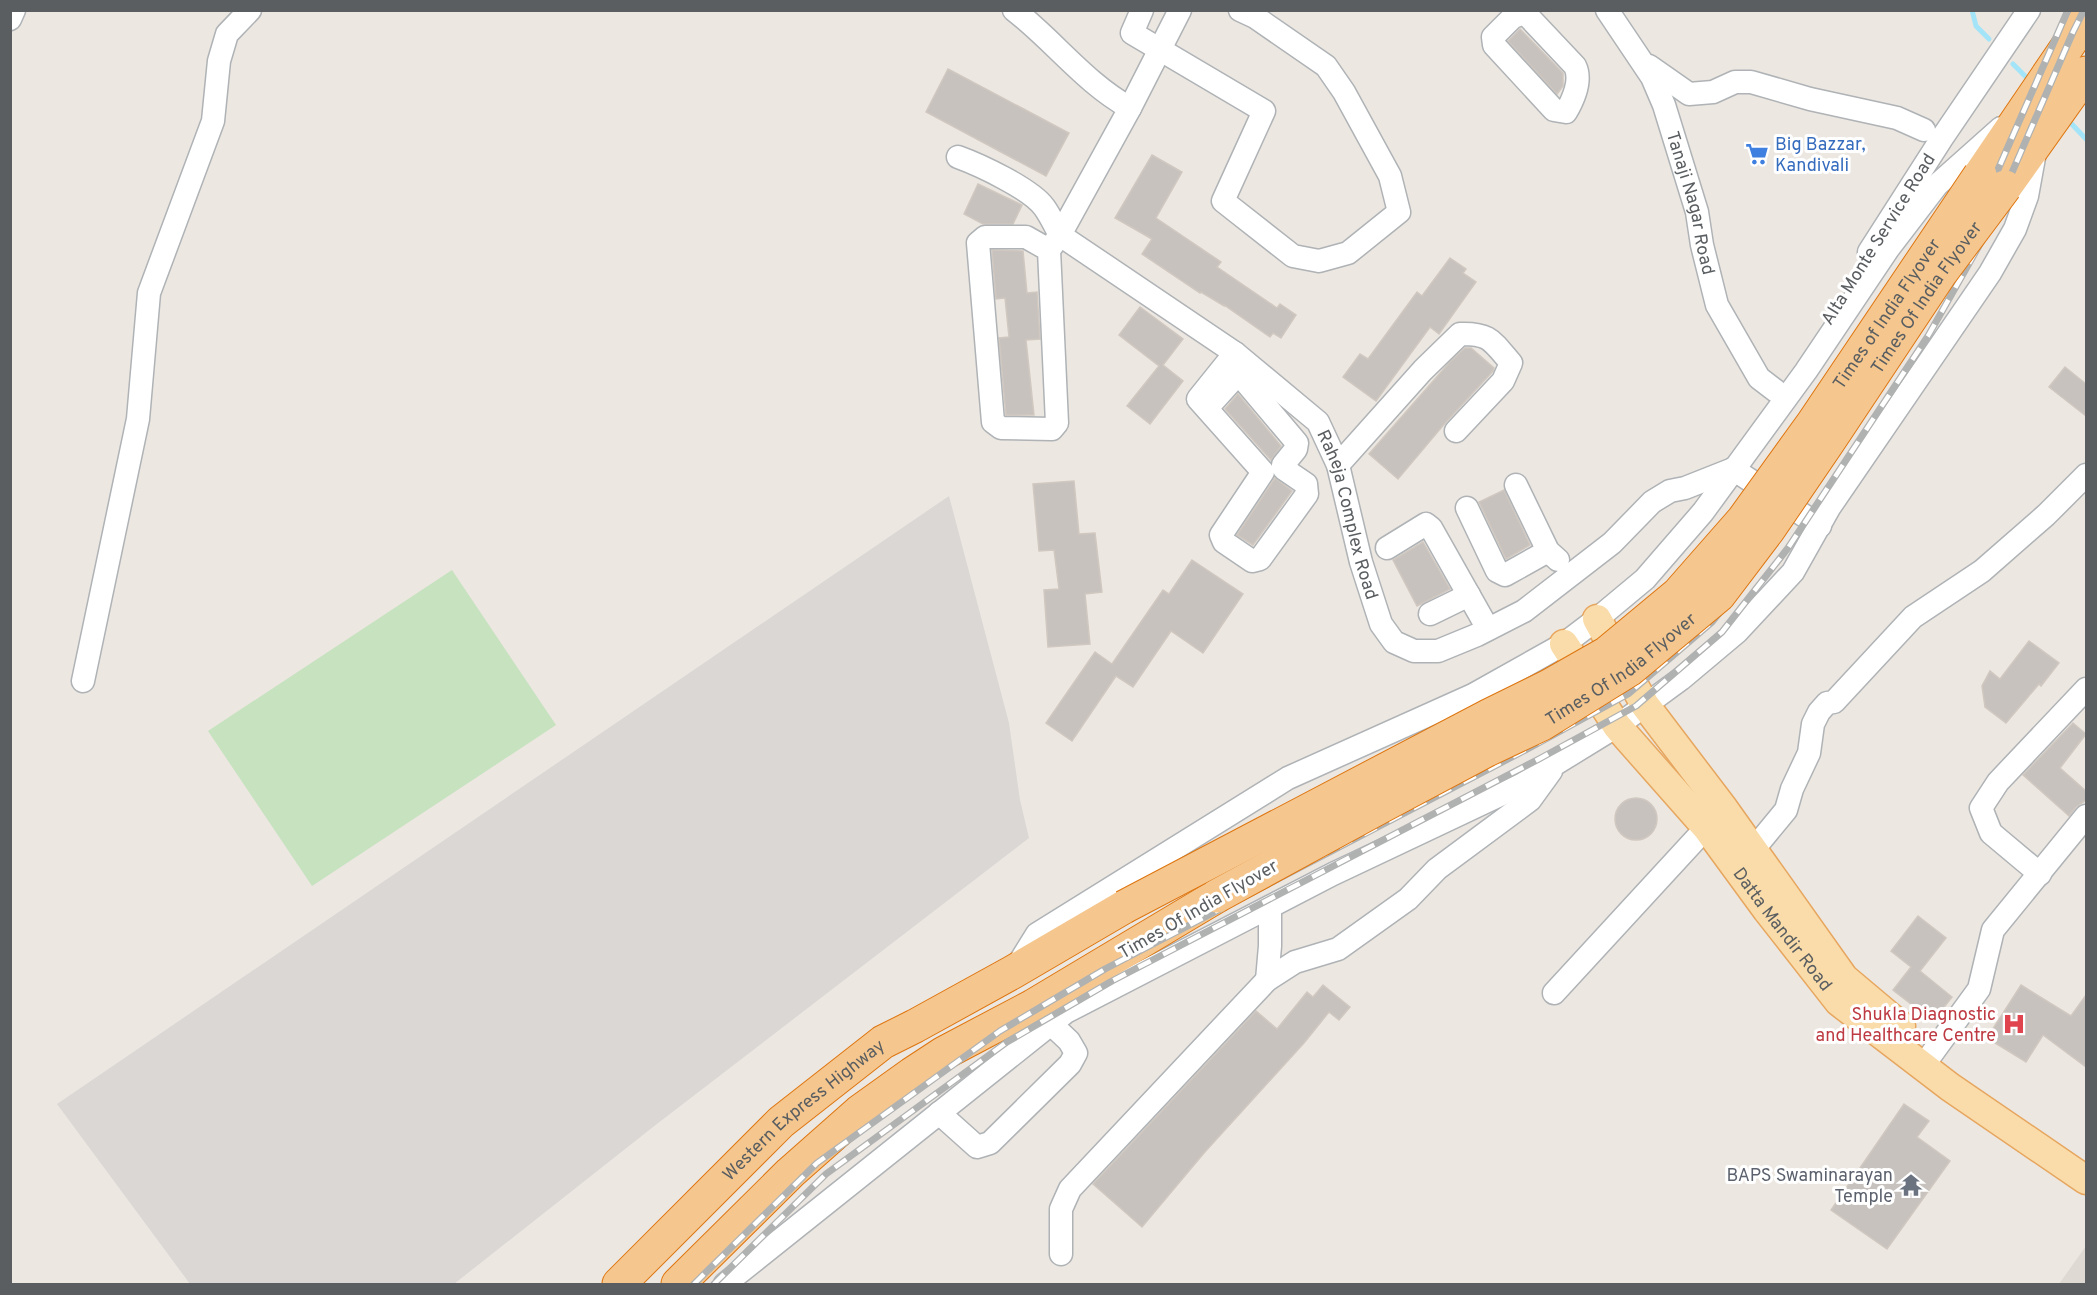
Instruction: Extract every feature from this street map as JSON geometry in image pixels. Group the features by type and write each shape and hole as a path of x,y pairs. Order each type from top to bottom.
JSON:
{"highway":[{"path":"2028,104 2086,18"},
{"path":"2037,141 2086,73"},
{"name":"Times of India Flyover","path":"1743,520 1813,423 2028,104"},
{"name":"Times Of India Flyover","path":"1050,1014 1144,939 1217,896 1380,807 1542,724 1629,670 1719,595 1829,441 1940,274 2037,141"},
{"name":"Times Of India Flyover","path":"1013,972 1124,907 1549,686 1607,653 1678,594 1743,520"},
{"name":"Western Express Highway","path":"619,1284 781,1122 824,1086 883,1042 1013,972"},
{"name":"Western Express Highway","path":"678,1284 790,1173 859,1112 944,1053 1050,1014"}],"main road":[{"name":"Datta Mandir Road","path":"1597,619 1645,705 1715,818 1767,910 1839,1002 1928,1060 2086,1157"},
{"name":"Datta Mandir Road","path":"1564,644 1617,726 1715,818 1753,850 1844,978 1928,1060 1950,1087 2086,1180"}],"street":[{"path":"10,19 14,10"},
{"path":"83,681 138,418 149,293 213,121 219,61 227,34 250,10"},
{"path":"1014,10 1092,81 1130,108"},
{"path":"1142,10 1132,33 1264,111 1223,201 1293,256 1319,261 1348,253 1399,212 1390,176 1344,92 1326,66 1255,17 1240,10"},
{"path":"1055,242 1130,108 1180,10"},
{"name":"Tanaji Nagar Road","path":"1607,10 1652,77 1664,105 1697,213 1702,245 1718,305 1759,378 1776,392"},
{"name":"Alta Monte Service Road","path":"1733,469 1739,435 1776,392 1813,342 1909,188 2029,10"},
{"path":"1641,60 1689,94 1713,92 1735,82 1751,82 1810,99 1897,118 1924,130"},
{"path":"1013,972 1037,934 1288,778 1473,694 1564,644 1645,579 1703,512 1806,371 1888,249 1937,185 2028,104"},
{"path":"725,1284 939,1113 1050,1014 1521,785 1617,726 1681,679 1737,632 1793,572 1820,525 1990,273 2015,229 2027,196 2037,141"},
{"path":"958,157 1021,189 1042,205 1055,242"},
{"name":"Raheja Complex Road","path":"1055,242 1057,423 1052,429 1001,428 993,422 978,243 985,237 1026,237 1055,242 1235,353 1318,422 1338,465 1361,562 1381,624 1394,642 1414,651 1438,651 1524,611 1612,543 1652,502 1670,491 1685,488 1733,469"},
{"path":"1338,465 1423,370 1460,334 1479,334 1493,342 1510,363 1503,381 1456,431"},
{"path":"1207,408 1236,376 1244,379 1297,443 1296,449 1273,468 1207,408 1198,399 1235,353"},
{"path":"1733,469 1820,525"},
{"path":"1753,850 1786,810 1792,789 1809,753 1813,724 1819,712 1827,703 1834,702 1913,617 1982,571 2046,515 2086,475"},
{"path":"1516,485 1548,551 1572,573"},
{"path":"1467,508 1497,571 1506,575 1548,551"},
{"path":"1387,548 1426,524 1431,528 1488,629"},
{"path":"1430,614 1469,595"},
{"path":"2040,874 1991,832 1982,808 1998,782 2086,689"},
{"path":"1061,1254 1061,1209 1070,1189 1267,980 1294,962 1338,949 1408,899 1437,869 1530,800 1557,763"},
{"path":"1928,1060 1979,989 1993,930 2086,816"},
{"path":"1554,993 1715,818"},
{"path":"1267,980 1270,946 1269,907"},
{"path":"939,1113 977,1147 990,1143 1070,1064 1076,1053 1050,1014"}],"shaded area":[{"path":"949,496 1009,723 1020,800 1029,838 653,1127 454,1284 190,1284 57,1104"},
{"path":"2086,1246 2086,1284 2059,1284"}],"green space":[{"path":"452,570 556,725 312,886 208,731"}],"building":[{"path":"1520,29 1563,73 1563,86 1557,94 1508,41"},
{"path":"948,69 1069,133 1046,176 926,112"},
{"path":"1152,155 1182,172 1156,218 1221,262 1217,267 1277,308 1280,304 1296,315 1281,338 1273,333 1270,337 1224,305 1200,293 1142,254 1152,239 1115,218"},
{"path":"978,184 1022,205 1013,224 983,224 964,214"},
{"path":"992,250 1023,251 1027,293 1037,292 1040,339 1026,340 1034,415 1006,415 999,338 1009,337 1005,298 996,299"},
{"path":"1450,258 1466,269 1463,273 1476,282 1439,334 1430,327 1376,401 1343,377 1360,354 1368,359 1417,292 1422,296"},
{"path":"1140,307 1183,339 1163,365 1183,381 1150,424 1127,406 1159,366 1119,335"},
{"path":"1465,348 1471,348 1494,368 1493,371 1398,479 1369,454"},
{"path":"2065,367 2086,384 2086,416 2049,387"},
{"path":"1238,394 1281,446 1271,460 1225,409"},
{"path":"1275,478 1292,491 1253,545 1237,535"},
{"path":"1074,481 1079,534 1095,533 1102,592 1085,594 1090,644 1048,647 1044,590 1059,589 1054,550 1039,551 1033,484"},
{"path":"1504,490 1530,545 1506,559 1479,502"},
{"path":"1423,542 1450,589 1417,606 1393,560"},
{"path":"1192,560 1243,594 1203,653 1171,631 1133,687 1116,676 1072,741 1046,723 1095,652 1112,664 1163,590 1169,594"},
{"path":"2029,641 2059,663 2006,723 1985,707 1982,686 1990,671 2000,679"},
{"path":"2073,723 2086,734 2060,768 2086,791 2086,800 2069,816 2023,775"},
{"path":"1636,798 1644,799 1651,804 1656,811 1656,827 1651,834 1644,839 1636,840 1628,839 1621,834 1616,827 1615,819 1616,811 1621,804 1628,799"},
{"path":"1918,916 1946,938 1920,971 1952,997 1933,1021 1893,990 1911,967 1891,951"},
{"path":"1323,985 1350,1007 1339,1020 1329,1012 1142,1227 1093,1184 1256,1011 1277,1029 1307,992 1313,997"},
{"path":"2021,985 2071,1016 2086,995 2086,1067 2043,1035 2026,1062 1987,1038"},
{"name":"BAPS Swaminarayan Temple","path":"1904,1104 1929,1121 1917,1137 1950,1161 1887,1249 1831,1210"}],"waterway":[{"path":"1972,10 1976,26 1989,39"},
{"path":"2013,64 2031,82"},
{"path":"2066,118 2086,139"}],"railway":[{"path":"694,1284 817,1163 1000,1031 1105,969 1533,746 1628,694 1712,622 1777,540 1916,329 1971,231 2068,10"},
{"path":"714,1284 826,1174 1007,1042 1112,981 1539,759 1636,706 1722,632 1788,548 1928,336 1984,237 2084,10"}],"place":[{"name":"Big Bazzar, Kandivali","path":"1757,154"},
{"name":"Shukla Diagnostic and Healthcare Centre","path":"2014,1024"},
{"name":"BAPS Swaminarayan Temple","path":"1911,1185"}]}
